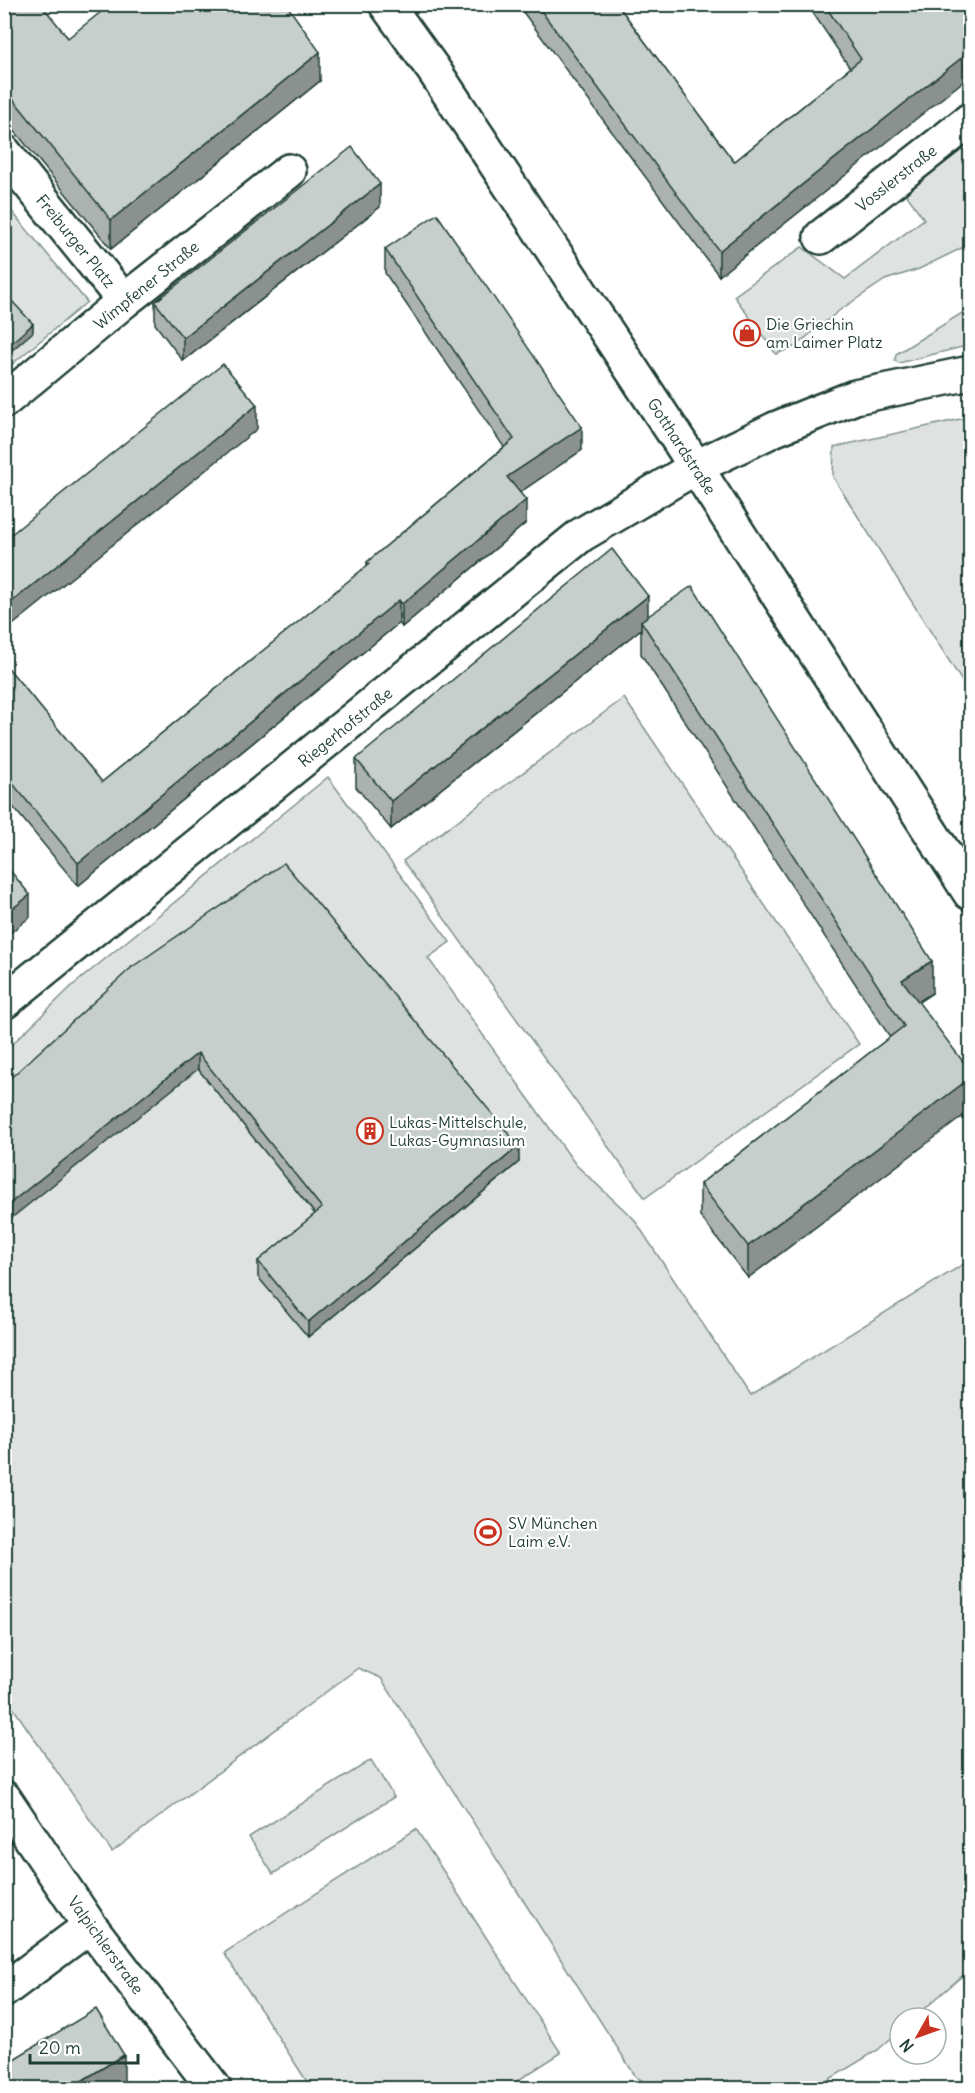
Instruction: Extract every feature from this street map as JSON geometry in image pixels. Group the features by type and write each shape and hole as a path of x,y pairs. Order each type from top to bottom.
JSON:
{"street":[{"name":"Gotthardstraße","path":"386,4 433,69 696,467 970,893"},
{"name":"Vosslerstraße","path":"821,237 970,120"},
{"name":"Freiburger Platz","path":"4,152 124,301"},
{"name":"Wimpfener Straße","path":"4,401 124,301 289,171"},
{"name":"Riegerhofstraße","path":"4,1002 581,535 696,467 775,429 855,397 970,373"},
{"name":"Valpichlerstraße","path":"4,1798 90,1926 214,2088"},
{"path":"4,1990 90,1926"}],"shaded area":[{"path":"970,139 970,244 919,269 885,280 840,310 794,347 776,354 734,296 802,247 845,279 924,219 903,190"},
{"path":"4,202 87,302 5,370 4,370"},
{"path":"970,308 970,345 899,363 895,361 896,354"},
{"path":"970,417 970,694 833,477 834,447"},
{"path":"624,698 859,1044 645,1198 403,861"},
{"name":"SV München Laim e.V.","path":"328,777 450,942 428,958 576,1165 634,1219 750,1396 970,1260 970,1969 928,2006 888,2006 888,2041 878,2050 815,2088 655,2088 636,2077 381,1678 358,1668 112,1852 5,1696 4,1052 72,986"},
{"path":"371,1760 394,1797 273,1874 249,1837"},
{"path":"416,1829 561,2053 506,2088 311,2088 224,1953"}],"building":[{"path":"4,4 41,4 68,38 111,4 286,4 320,52 111,220 4,88"},
{"path":"536,4 617,4 734,162 861,59 824,4 970,4 970,51 719,251"},
{"path":"352,147 380,184 183,338 155,302"},
{"path":"437,214 582,427 507,477 526,500 402,604 399,600 78,863 4,773 4,663 102,782 369,564 367,562 514,439 385,249"},
{"path":"11,300 33,324 4,349 4,305"},
{"path":"223,364 257,405 4,608 4,540"},
{"path":"612,549 648,596 391,801 356,759"},
{"path":"692,586 932,961 902,980 970,1071 970,1078 748,1246 700,1184 904,1026 641,621"},
{"path":"4,863 30,895 4,915"},
{"name":"Lukas-Mittelschule, Lukas-Gymnasium","path":"284,863 519,1146 308,1322 258,1261 322,1208 198,1053 4,1208 4,1084 132,967"},
{"path":"96,2009 124,2055 70,2088 4,2088 4,2065"}],"place":[{"name":"Die Griechin am Laimer Platz","path":"747,333"},
{"name":"Lukas-Mittelschule, Lukas-Gymnasium","path":"370,1131"},
{"name":"SV München Laim e.V.","path":"488,1532"}]}
